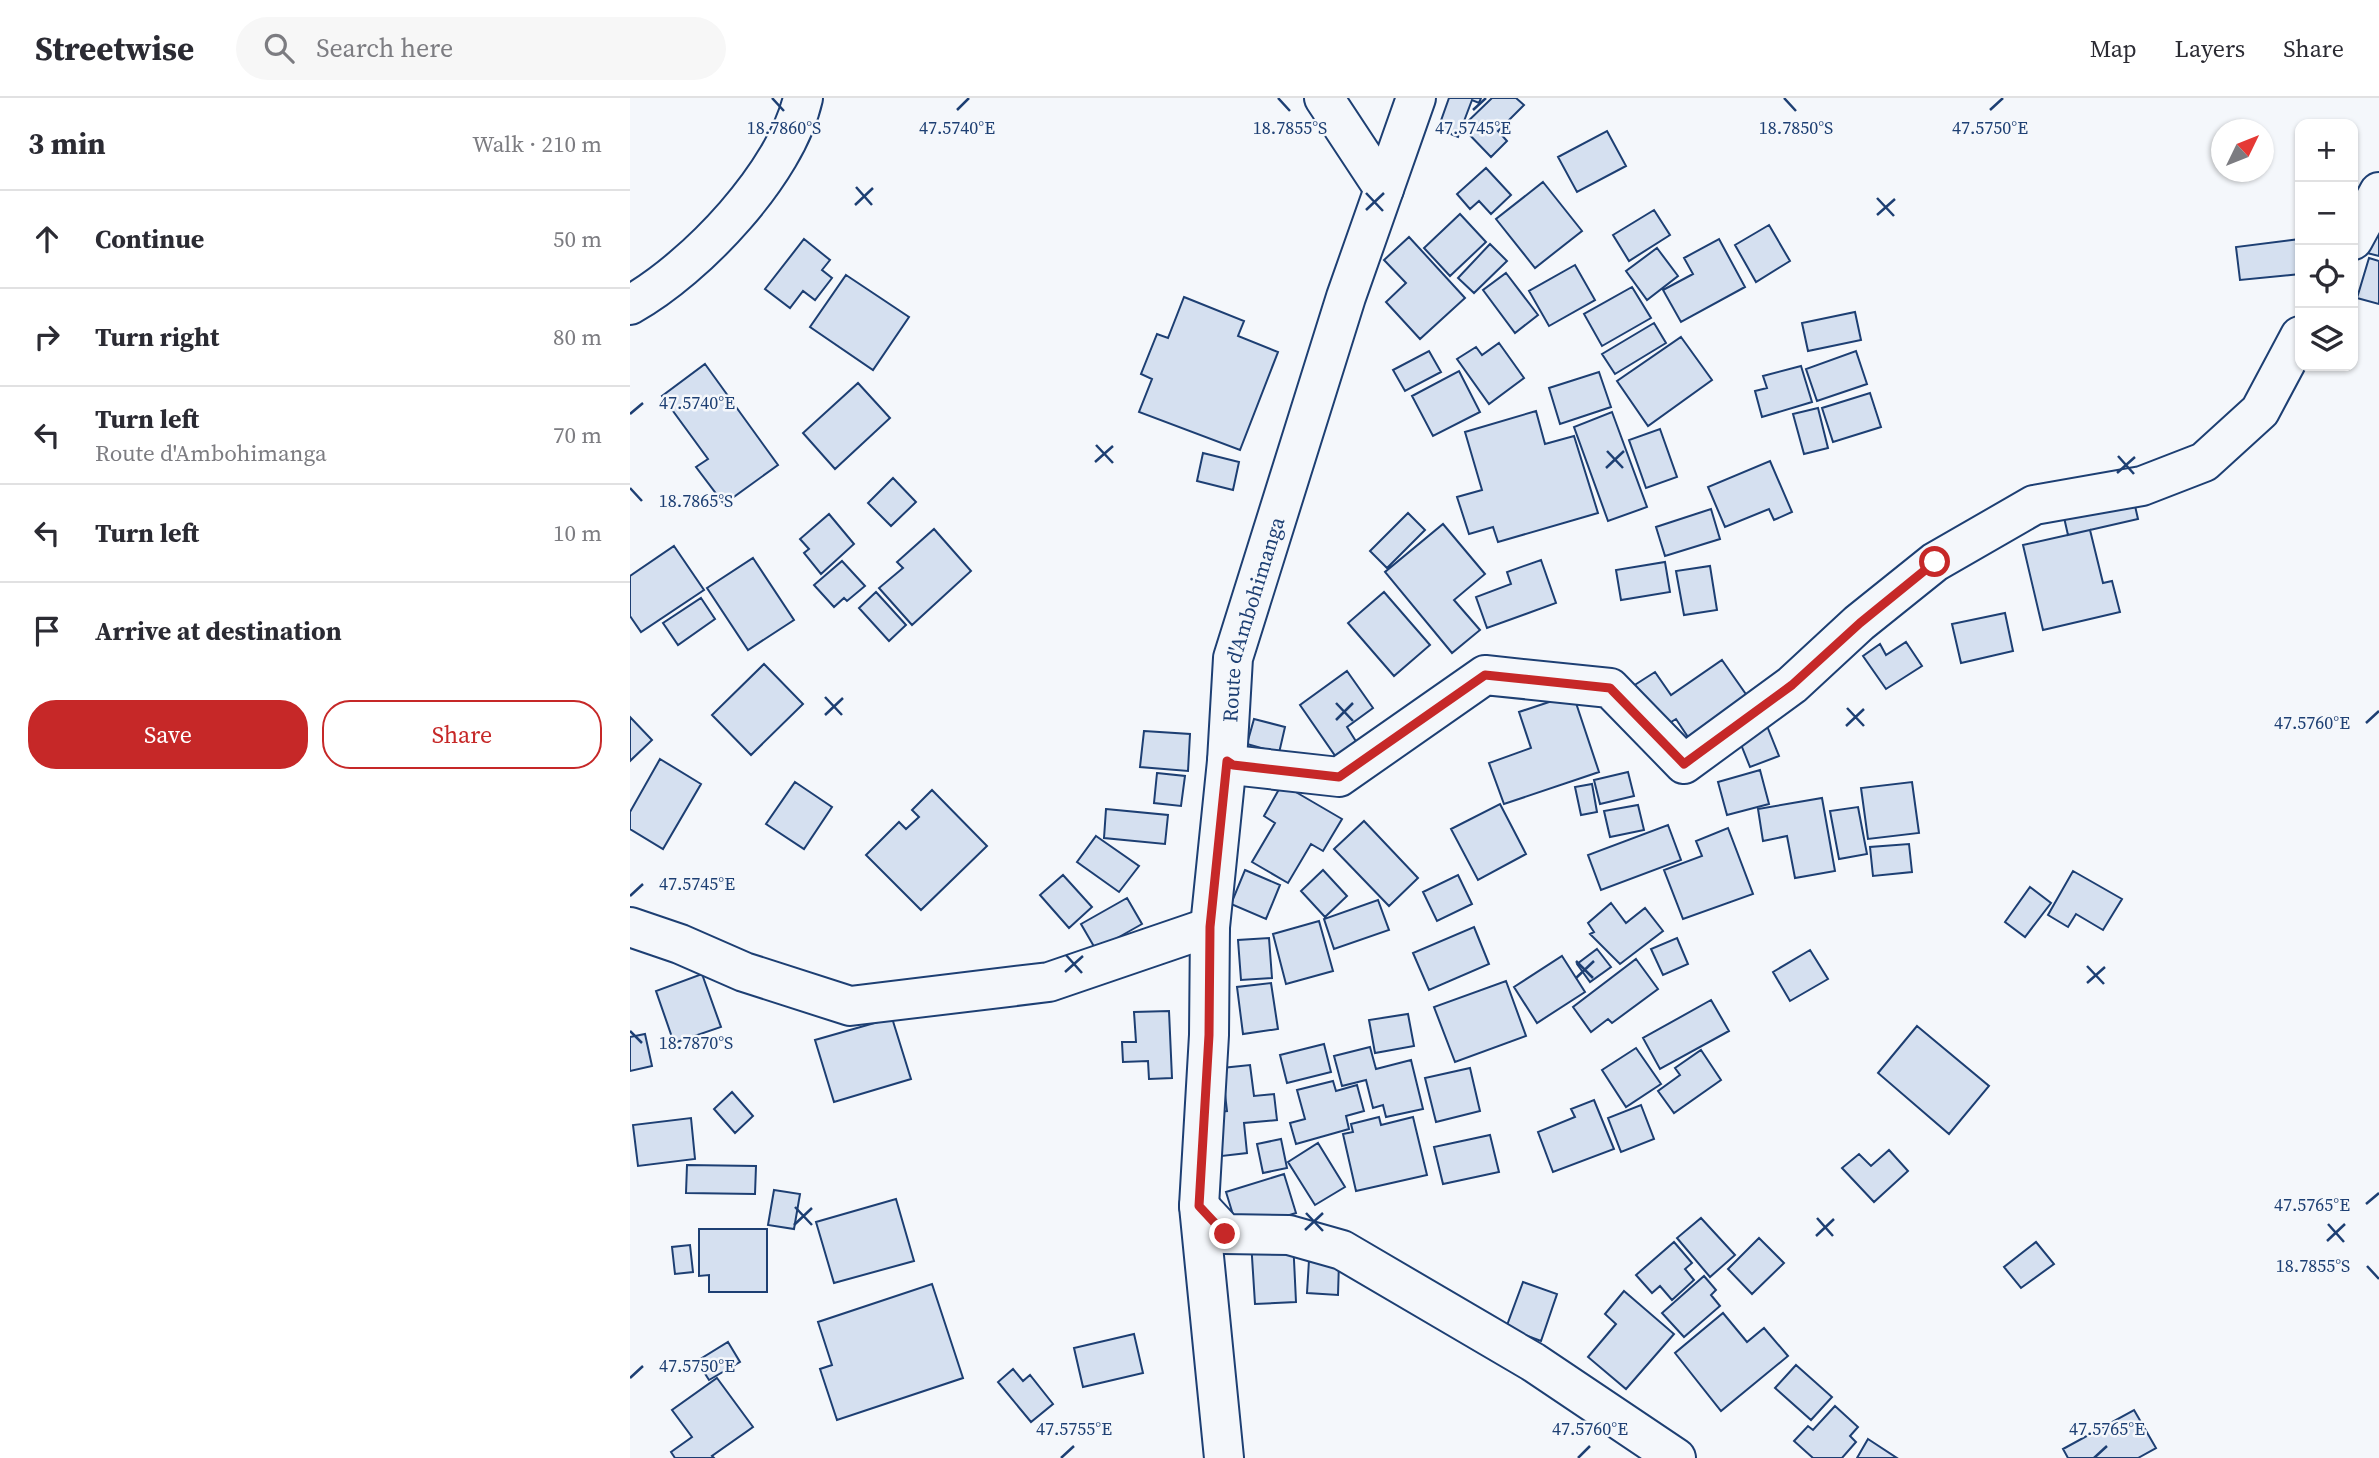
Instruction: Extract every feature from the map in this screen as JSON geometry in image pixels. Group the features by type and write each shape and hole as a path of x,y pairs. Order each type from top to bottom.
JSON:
{"street":[{"path":"630,305 649,294 715,241 774,160 798,121 803,98"},
{"path":"1324,98 1384,189"},
{"name":"Route d'Ambohimanga","path":"1224,1458 1199,1206 1209,1035 1210,927 1227,761 1233,658 1346,297 1416,98"},
{"path":"2358,231 2379,191"},
{"path":"1227,761 1233,765 1339,777 1485,675 1610,688 1684,764 1792,685 1860,623 1935,562 1990,530 2034,505 2142,486 2204,462 2260,411 2295,345"},
{"path":"630,927 680,944 744,972 850,1006 1049,982 1210,927"},
{"path":"1199,1206 1225,1234 1289,1235 1342,1250 1533,1362 1676,1458"}],"building":[{"path":"1449,98 1481,98 1479,103 1472,100 1458,137 1438,129"},
{"path":"1492,98 1516,98 1524,105 1498,131 1507,141 1491,157 1462,127"},
{"path":"1607,131 1626,166 1577,192 1558,157"},
{"path":"1486,168 1511,195 1491,214 1479,201 1470,209 1457,194"},
{"path":"1543,182 1582,231 1535,268 1496,219"},
{"path":"1654,210 1670,235 1629,261 1613,235"},
{"path":"2377,211 2379,212 2379,256 2367,253"},
{"path":"1460,214 1486,242 1450,276 1424,248"},
{"path":"1769,225 1790,261 1756,282 1735,245"},
{"path":"1409,237 1465,298 1420,339 1386,302 1406,283 1384,260"},
{"path":"804,239 830,260 822,270 832,278 815,300 803,291 790,308 765,289"},
{"path":"1719,239 1745,287 1681,322 1663,290 1693,274 1684,258"},
{"path":"2295,240 2295,274 2240,280 2236,247"},
{"path":"1490,244 1507,261 1474,293 1458,278"},
{"path":"1657,248 1678,276 1647,300 1626,271"},
{"path":"2369,258 2379,261 2379,304 2358,298"},
{"path":"1575,265 1595,300 1549,326 1529,291"},
{"path":"1506,273 1538,315 1515,333 1483,290"},
{"path":"846,275 909,317 873,370 810,327"},
{"path":"1632,287 1651,318 1602,346 1584,314"},
{"path":"1184,297 1244,321 1238,336 1278,352 1240,450 1139,412 1152,379 1141,374 1157,334 1168,338"},
{"path":"1855,312 1861,340 1808,351 1802,323"},
{"path":"1654,323 1666,343 1615,374 1602,354"},
{"path":"1681,337 1712,380 1648,426 1617,381"},
{"path":"1499,343 1524,378 1489,404 1457,359 1476,347 1482,355"},
{"path":"1429,351 1441,372 1405,391 1393,370"},
{"path":"1856,351 1867,384 1817,401 1806,369"},
{"path":"705,364 778,465 724,504 696,467 708,459 662,396"},
{"path":"1801,366 1812,402 1762,417 1755,391 1767,388 1763,376"},
{"path":"1459,371 1480,412 1433,436 1412,396"},
{"path":"1599,372 1611,407 1560,424 1549,388"},
{"path":"858,383 890,418 835,469 803,433"},
{"path":"1870,393 1881,427 1833,442 1822,408"},
{"path":"1818,408 1828,448 1804,454 1793,414"},
{"path":"1536,411 1545,444 1574,436 1598,513 1498,542 1493,527 1469,534 1457,497 1482,490 1465,432"},
{"path":"1612,412 1647,507 1608,521 1574,427"},
{"path":"1660,429 1677,477 1646,488 1629,440"},
{"path":"1203,453 1239,462 1233,490 1197,481"},
{"path":"1770,461 1792,512 1774,520 1769,509 1725,527 1708,487"},
{"path":"893,478 916,502 891,526 868,503"},
{"path":"2133,497 2138,519 2068,535 2063,513"},
{"path":"1711,509 1720,539 1665,556 1656,527"},
{"path":"1408,513 1425,530 1387,568 1370,551"},
{"path":"829,514 854,544 821,574 804,553 809,549 800,539"},
{"path":"1443,524 1485,574 1454,600 1480,630 1452,653 1385,572"},
{"path":"934,529 971,571 912,625 879,588 903,568 897,562"},
{"path":"2090,530 2103,583 2112,581 2120,612 2043,630 2023,545"},
{"path":"674,546 704,590 641,632 630,616 630,576"},
{"path":"753,558 794,620 748,650 707,588"},
{"path":"1541,560 1556,603 1487,628 1476,597 1511,584 1507,572"},
{"path":"842,561 865,586 847,601 844,598 834,607 814,585"},
{"path":"1665,562 1670,592 1621,600 1616,570"},
{"path":"1710,566 1717,610 1684,615 1676,571"},
{"path":"876,592 906,625 889,641 859,608"},
{"path":"1384,592 1430,645 1394,676 1348,623"},
{"path":"701,598 715,619 678,645 663,623"},
{"path":"2005,613 2013,651 1961,663 1952,624"},
{"path":"1906,642 1922,666 1886,689 1863,656 1880,644 1886,655"},
{"path":"1722,660 1750,700 1690,740 1676,719 1658,730 1630,688 1655,672 1671,695"},
{"path":"764,664 803,704 751,755 712,715"},
{"path":"1347,671 1373,708 1347,727 1357,743 1336,757 1300,705"},
{"path":"1573,694 1599,772 1504,804 1489,763 1531,748 1519,712"},
{"path":"630,717 652,740 630,761"},
{"path":"1254,719 1285,727 1279,753 1247,744"},
{"path":"1767,726 1779,756 1750,767 1738,737"},
{"path":"1144,731 1190,734 1188,771 1140,767"},
{"path":"660,759 701,784 663,849 630,829 630,812"},
{"path":"1760,770 1769,804 1727,815 1718,782"},
{"path":"1628,772 1634,796 1600,804 1594,780"},
{"path":"1157,773 1185,776 1181,806 1154,803"},
{"path":"795,782 832,807 804,849 766,824"},
{"path":"1912,782 1919,833 1868,839 1861,788"},
{"path":"1282,784 1342,819 1323,851 1311,844 1288,883 1252,862 1275,823 1264,816"},
{"path":"1592,784 1597,812 1581,815 1575,787"},
{"path":"932,790 987,846 921,910 866,855 899,822 906,829 919,817 912,810"},
{"path":"1822,798 1835,871 1795,878 1787,836 1763,841 1758,809"},
{"path":"1500,804 1526,854 1478,880 1451,829"},
{"path":"1638,805 1644,830 1610,837 1604,811"},
{"path":"1858,807 1867,854 1839,859 1830,811"},
{"path":"1106,809 1168,815 1165,844 1104,838"},
{"path":"1364,821 1418,878 1389,906 1334,849"},
{"path":"1668,825 1681,860 1601,890 1588,855"},
{"path":"1728,828 1753,894 1683,919 1664,870 1702,856 1696,841"},
{"path":"1096,836 1139,866 1119,892 1077,862"},
{"path":"1909,844 1912,872 1873,876 1870,847"},
{"path":"1245,870 1280,885 1266,919 1231,904"},
{"path":"1323,870 1347,896 1325,917 1301,891"},
{"path":"2073,871 2122,899 2103,930 2076,914 2068,927 2048,915"},
{"path":"1063,875 1092,907 1069,928 1040,895"},
{"path":"1458,875 1472,904 1437,921 1423,892"},
{"path":"2030,887 2051,903 2025,937 2005,922"},
{"path":"1127,898 1142,924 1096,950 1081,924"},
{"path":"1378,900 1389,930 1334,949 1324,919"},
{"path":"1611,903 1626,923 1645,908 1663,931 1620,964 1590,934 1594,932 1588,923"},
{"path":"1319,921 1333,971 1286,984 1273,934"},
{"path":"1474,927 1489,964 1429,990 1413,953"},
{"path":"1269,938 1272,978 1241,980 1238,940"},
{"path":"1677,938 1688,964 1663,975 1651,949"},
{"path":"1597,949 1611,967 1590,982 1577,964"},
{"path":"1810,950 1828,979 1790,1001 1773,972"},
{"path":"1562,956 1585,992 1537,1023 1514,987"},
{"path":"1636,959 1658,989 1612,1023 1608,1019 1591,1032 1573,1007"},
{"path":"702,974 721,1027 674,1043 656,991"},
{"path":"1506,981 1526,1036 1455,1062 1434,1007"},
{"path":"1271,983 1278,1029 1243,1034 1237,987"},
{"path":"1711,1000 1729,1031 1660,1069 1643,1038"},
{"path":"1169,1011 1172,1078 1149,1079 1148,1061 1123,1062 1122,1042 1136,1042 1134,1012"},
{"path":"1408,1014 1414,1046 1375,1053 1369,1020"},
{"path":"892,1018 911,1079 834,1102 815,1040"},
{"path":"1917,1026 1989,1086 1949,1134 1878,1073"},
{"path":"645,1034 652,1066 630,1071 630,1037"},
{"path":"1324,1044 1331,1072 1287,1083 1280,1055"},
{"path":"1370,1047 1376,1069 1411,1060 1423,1109 1386,1117 1383,1105 1373,1108 1366,1080 1342,1086 1334,1056"},
{"path":"1636,1048 1661,1084 1626,1107 1602,1070"},
{"path":"1701,1050 1721,1080 1674,1113 1658,1091 1680,1075 1675,1068"},
{"path":"1250,1065 1254,1096 1274,1094 1277,1120 1244,1123 1247,1153 1222,1156 1218,1112 1227,1111 1222,1068"},
{"path":"1470,1068 1480,1111 1436,1122 1425,1078"},
{"path":"1333,1081 1336,1091 1357,1085 1364,1111 1346,1116 1349,1129 1296,1144 1290,1123 1305,1119 1297,1090"},
{"path":"732,1092 753,1116 735,1133 714,1109"},
{"path":"1594,1100 1614,1149 1553,1172 1538,1132 1575,1117 1571,1109"},
{"path":"1641,1105 1654,1139 1621,1152 1608,1118"},
{"path":"1379,1117 1381,1125 1413,1117 1427,1175 1356,1191 1343,1134 1353,1132 1351,1124"},
{"path":"691,1118 695,1159 638,1166 633,1125"},
{"path":"1490,1135 1499,1172 1443,1184 1434,1147"},
{"path":"1281,1139 1287,1168 1263,1173 1257,1144"},
{"path":"1318,1143 1345,1187 1315,1205 1288,1162"},
{"path":"1889,1150 1908,1171 1874,1202 1842,1168 1859,1154 1871,1166"},
{"path":"687,1165 756,1166 755,1194 686,1193"},
{"path":"1284,1174 1296,1213 1238,1231 1226,1192"},
{"path":"774,1190 800,1194 794,1229 768,1225"},
{"path":"896,1199 914,1261 834,1283 816,1222"},
{"path":"1701,1218 1735,1255 1710,1277 1677,1238"},
{"path":"699,1229 767,1229 767,1292 709,1292 709,1275 699,1276"},
{"path":"1759,1238 1784,1263 1752,1294 1728,1269"},
{"path":"1293,1239 1296,1302 1255,1304 1251,1241"},
{"path":"1674,1242 1692,1263 1685,1269 1694,1280 1672,1300 1660,1286 1652,1293 1636,1275"},
{"path":"2036,1242 2054,1264 2021,1288 2004,1267"},
{"path":"690,1245 693,1272 675,1274 672,1247"},
{"path":"1309,1260 1339,1262 1338,1295 1307,1293"},
{"path":"1704,1276 1716,1290 1711,1295 1720,1306 1684,1337 1662,1313"},
{"path":"1523,1282 1557,1294 1541,1341 1506,1328"},
{"path":"932,1284 963,1378 837,1420 820,1369 832,1365 818,1322"},
{"path":"1624,1291 1674,1334 1626,1389 1588,1357 1616,1324 1605,1314"},
{"path":"1723,1313 1747,1342 1764,1328 1788,1356 1721,1411 1675,1353"},
{"path":"1134,1334 1143,1373 1083,1387 1074,1348"},
{"path":"728,1342 740,1362 709,1380 697,1361"},
{"path":"1796,1365 1832,1397 1811,1420 1775,1388"},
{"path":"1013,1369 1023,1381 1030,1375 1053,1404 1031,1422 998,1382"},
{"path":"717,1378 753,1427 712,1456 714,1458 675,1458 671,1452 692,1437 672,1410"},
{"path":"1835,1406 1858,1427 1850,1436 1856,1442 1842,1458 1813,1458 1794,1441 1808,1426 1813,1430"},
{"path":"2134,1410 2156,1448 2138,1458 2068,1458 2063,1449"},
{"path":"1868,1439 1897,1458 1857,1458"}],"route":[{"path":"1225,1234 1199,1206 1209,1035 1210,927 1227,761 1233,765 1339,777 1485,675 1610,688 1684,764 1792,685 1860,623 1935,562"}]}
